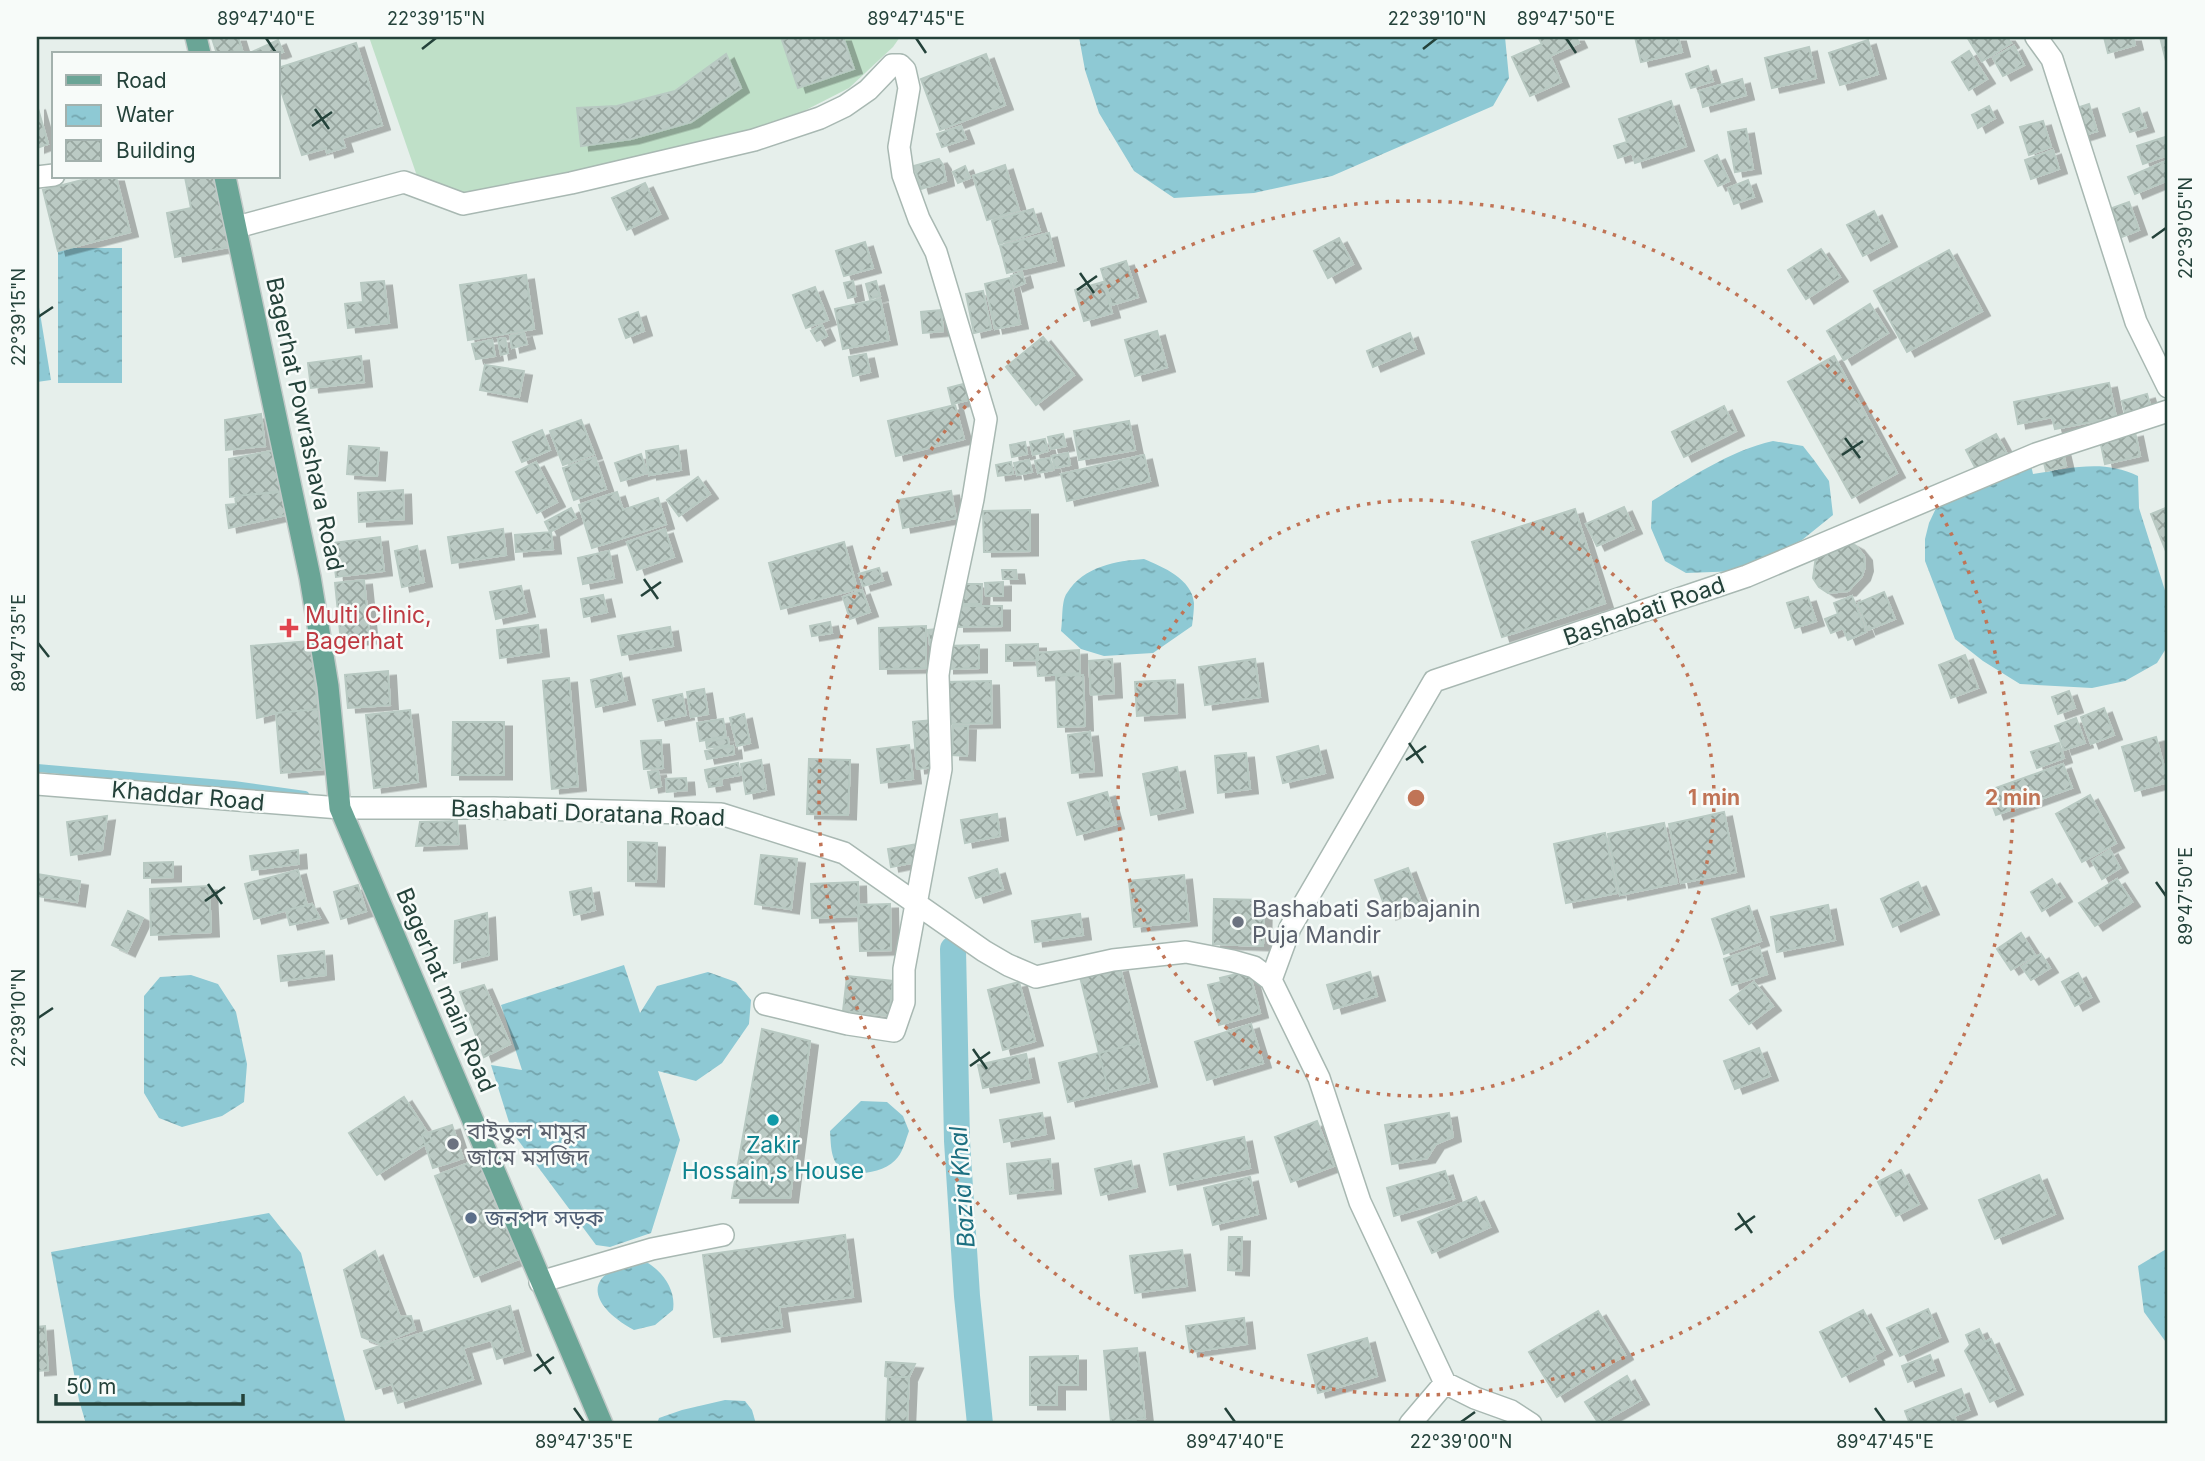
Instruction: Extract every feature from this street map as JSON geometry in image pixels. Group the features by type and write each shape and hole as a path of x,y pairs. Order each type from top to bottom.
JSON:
{"main road":[{"name":"Bagerhat Powrashava Road","path":"225,178 310,577 328,687 340,808"},
{"name":"Bagerhat main Road","path":"340,808 602,1424"}],"street":[{"path":"2036,37 2052,59 2136,322 2168,387"},
{"path":"237,227 404,182 463,204 571,183 754,140 820,118 845,106 868,90 894,64 905,70 909,88 899,147 903,175 919,219 936,252 986,419 938,676 941,769 904,969 904,1002 894,1031 848,1024 765,1004"},
{"name":"Bashabati Road","path":"1271,980 1290,928 1434,681 1747,576 2029,456 2168,411"},
{"name":"Khaddar Road","path":"37,784 340,808"},
{"name":"Bashabati Doratana Road","path":"340,808 494,808 721,814 844,853 984,951 1008,965 1036,976 1114,960 1186,952 1254,967 1271,980"},
{"path":"1271,980 1319,1078 1360,1202 1445,1383 1511,1411 1531,1424"},
{"path":"540,1282 652,1249 723,1235"},
{"path":"1410,1424 1445,1383"}],"green space":[{"path":"369,37 900,37 893,47 849,88 804,111 706,146 469,199 417,176"}],"water":[{"path":"1079,37 1505,37 1509,78 1493,106 1332,176 1254,193 1174,198 1134,171 1099,113 1085,70"},
{"path":"58,248 122,248 122,383 58,383"},
{"path":"37,295 51,380 37,382"},
{"path":"1773,441 1803,446 1829,481 1833,515 1802,540 1740,571 1686,573 1665,561 1651,528 1652,501 1725,458"},
{"path":"2029,456 2033,474 2100,466 2138,476 2139,508 2168,600 2167,647 2157,663 2125,681 2092,688 2020,684 1983,661 1955,639 1925,561 1925,539 1929,523 1937,506"},
{"path":"1144,559 1175,575 1188,587 1194,603 1192,626 1153,653 1104,656 1081,649 1061,631 1065,596 1082,577 1101,567"},
{"path":"624,965 640,1013 657,986 708,972 736,982 751,1000 749,1024 722,1063 696,1081 658,1071 680,1140 651,1233 610,1247 596,1245 512,1132 491,1065 522,1070 501,1005"},
{"path":"191,975 218,984 236,1012 247,1064 244,1102 222,1116 182,1127 159,1118 144,1093 144,996 160,977"},
{"path":"861,1101 887,1102 903,1116 909,1131 901,1152 893,1162 879,1170 855,1173 837,1165 830,1131"},
{"path":"269,1213 301,1253 346,1424 86,1424 51,1252"},
{"path":"2168,1248 2168,1345 2144,1312 2138,1266"},
{"path":"648,1263 668,1283 673,1296 673,1310 655,1325 634,1330 605,1308 599,1297 598,1287 602,1278 612,1271"},
{"path":"725,1400 745,1401 752,1410 756,1424 657,1424 659,1418"}],"building":[{"path":"238,37 242,50 216,52 212,38"},
{"path":"790,37 843,37 854,69 798,88 782,40"},
{"path":"1538,37 1576,37 1579,43 1550,56 1561,82 1530,96 1512,57 1542,44"},
{"path":"1635,37 1678,37 1682,52 1641,62"},
{"path":"1967,37 2007,37 2011,43 1982,61"},
{"path":"2104,37 2133,37 2135,45 2108,53"},
{"path":"2160,37 2168,37 2166,61"},
{"path":"278,40 283,52 280,53 252,52"},
{"path":"1868,40 1878,74 1840,85 1829,53"},
{"path":"356,43 382,125 342,138 345,147 327,153 326,148 302,155 280,87 280,67"},
{"path":"2014,46 2024,65 2003,76 1993,58"},
{"path":"1809,47 1816,78 1772,88 1765,58"},
{"path":"1969,51 1987,79 1969,90 1952,62"},
{"path":"726,54 741,88 691,122 631,139 581,146 577,108 617,106 675,91"},
{"path":"986,54 1005,105 940,130 921,79"},
{"path":"1708,66 1713,81 1691,88 1686,74"},
{"path":"1742,79 1746,95 1703,107 1699,91"},
{"path":"1671,101 1686,146 1635,163 1632,153 1618,158 1614,146 1627,142 1619,119"},
{"path":"2089,104 2097,131 2082,136 2074,109"},
{"path":"37,105 48,144 37,148"},
{"path":"1989,106 1995,118 1978,128 1972,115"},
{"path":"2139,108 2146,127 2130,132 2123,114"},
{"path":"2043,121 2051,147 2029,155 2020,127"},
{"path":"961,126 966,139 942,147 937,134"},
{"path":"1746,129 1753,169 1735,172 1728,132"},
{"path":"2168,136 2168,155 2143,164 2137,146"},
{"path":"2053,150 2059,169 2031,179 2025,160"},
{"path":"1717,155 1729,181 1718,186 1705,161"},
{"path":"939,159 946,181 921,189 914,166"},
{"path":"2166,161 2168,180 2135,194 2128,177"},
{"path":"1005,165 1019,210 987,220 973,176"},
{"path":"965,166 970,178 958,183 953,172"},
{"path":"90,178 116,178 130,232 58,251 43,190"},
{"path":"185,178 214,178 229,247 175,257 167,213 191,208"},
{"path":"1748,180 1754,197 1734,204 1728,188"},
{"path":"645,183 660,214 627,230 612,198"},
{"path":"2129,202 2139,230 2122,237 2112,208"},
{"path":"1033,209 1040,231 999,244 992,221"},
{"path":"1874,211 1889,242 1863,256 1847,225"},
{"path":"1049,233 1056,261 1007,273 1000,246"},
{"path":"1339,238 1353,264 1328,278 1314,251"},
{"path":"865,242 873,268 844,276 836,251"},
{"path":"1821,249 1840,277 1806,299 1788,270"},
{"path":"1949,250 1982,311 1907,352 1874,291"},
{"path":"1126,261 1138,297 1112,305 1101,269"},
{"path":"1022,272 1025,283 1015,287 1011,276"},
{"path":"526,275 534,329 468,340 460,285"},
{"path":"1010,278 1020,324 995,329 985,284"},
{"path":"384,281 389,323 348,328 345,304 363,302 361,283"},
{"path":"853,281 856,296 848,298 844,283"},
{"path":"876,281 880,296 870,299 866,284"},
{"path":"1103,282 1112,313 1084,321 1075,290"},
{"path":"815,287 828,320 806,328 793,295"},
{"path":"983,291 991,329 974,333 966,294"},
{"path":"880,299 889,340 843,349 835,309"},
{"path":"1870,304 1888,333 1844,360 1827,331"},
{"path":"941,310 943,331 923,333 921,312"},
{"path":"638,312 644,331 626,338 619,319"},
{"path":"822,325 827,336 817,341 811,331"},
{"path":"1157,331 1167,367 1135,376 1125,340"},
{"path":"524,333 527,344 512,348 510,336"},
{"path":"1410,333 1416,349 1373,367 1367,351"},
{"path":"1043,337 1074,375 1036,405 1006,367"},
{"path":"505,338 508,353 501,355 498,339"},
{"path":"492,340 495,356 476,359 472,344"},
{"path":"866,354 870,372 853,376 849,357"},
{"path":"361,356 364,382 311,388 308,363"},
{"path":"1834,356 1897,473 1852,498 1788,382"},
{"path":"485,365 524,371 519,397 480,390"},
{"path":"971,382 975,398 952,404 948,388"},
{"path":"2109,383 2116,417 2055,429 2052,417 2018,424 2014,402"},
{"path":"2147,394 2153,415 2127,422 2122,401"},
{"path":"955,405 964,439 896,456 888,421"},
{"path":"1724,406 1736,431 1684,457 1672,432"},
{"path":"261,414 265,446 226,450 225,420"},
{"path":"581,420 594,454 563,465 550,431"},
{"path":"1129,421 1135,450 1079,460 1074,431"},
{"path":"542,430 550,450 522,462 513,442"},
{"path":"2135,432 2140,456 2105,464 2100,440"},
{"path":"1063,434 1066,446 1051,449 1048,437"},
{"path":"1996,434 2006,452 1976,469 1966,450"},
{"path":"1045,439 1048,451 1033,455 1030,442"},
{"path":"1025,442 1027,454 1012,457 1010,445"},
{"path":"349,446 379,448 377,476 347,474"},
{"path":"678,446 681,470 649,475 646,451"},
{"path":"2062,449 2066,466 2046,471 2042,454"},
{"path":"272,451 282,491 230,497 229,459"},
{"path":"1068,453 1070,465 1055,468 1052,456"},
{"path":"641,454 647,473 621,481 615,463"},
{"path":"1144,455 1150,481 1067,501 1061,474"},
{"path":"595,457 606,489 574,500 563,468"},
{"path":"1050,458 1053,470 1038,473 1035,461"},
{"path":"1029,460 1032,472 1017,475 1014,463"},
{"path":"536,462 557,502 537,513 516,472"},
{"path":"1011,462 1013,474 998,476 996,465"},
{"path":"698,477 710,494 679,516 667,500"},
{"path":"403,490 404,519 359,522 358,493"},
{"path":"951,491 956,518 903,528 898,500"},
{"path":"281,492 286,515 229,528 226,505 236,504 235,496"},
{"path":"617,492 623,510 658,498 666,524 592,548 579,505"},
{"path":"1624,507 1634,529 1597,546 1586,524"},
{"path":"2168,507 2168,556 2151,514"},
{"path":"571,508 576,518 550,532 545,522"},
{"path":"1575,509 1605,603 1502,637 1472,542"},
{"path":"1030,510 1030,551 984,552 983,511"},
{"path":"503,529 506,555 452,563 448,537"},
{"path":"665,529 674,557 637,570 627,542"},
{"path":"551,532 553,549 516,552 515,535"},
{"path":"380,537 384,571 336,577 332,543"},
{"path":"1847,541 1856,546 1864,556 1862,576 1848,591 1828,593 1819,587 1813,578 1816,556"},
{"path":"844,542 857,589 781,609 769,563"},
{"path":"417,546 424,582 402,587 395,551"},
{"path":"609,551 614,578 583,584 578,558"},
{"path":"879,568 883,580 863,586 859,574"},
{"path":"1002,570 1016,570 1017,579 1003,579"},
{"path":"364,580 370,639 341,642 335,583"},
{"path":"1003,582 1003,596 986,596 985,583"},
{"path":"961,584 982,584 981,604 961,604"},
{"path":"521,586 527,612 496,619 490,592"},
{"path":"862,590 870,612 850,619 843,597"},
{"path":"1884,592 1895,619 1868,630 1858,603"},
{"path":"603,595 607,612 584,617 581,599"},
{"path":"1852,596 1866,632 1848,640 1843,628 1831,633 1825,619 1838,614 1834,603"},
{"path":"1808,597 1816,621 1795,628 1787,603"},
{"path":"956,606 1002,606 1002,626 956,627"},
{"path":"830,622 832,633 812,636 810,626"},
{"path":"538,625 541,652 500,658 497,630"},
{"path":"926,626 926,668 880,669 879,628"},
{"path":"670,627 673,646 622,655 618,636"},
{"path":"937,629 938,644 930,645 928,630"},
{"path":"310,641 318,709 276,713 257,718 251,646"},
{"path":"1038,644 1038,660 1006,661 1006,645"},
{"path":"979,645 979,668 946,669 946,646"},
{"path":"1079,650 1080,673 1038,676 1036,653"},
{"path":"1965,655 1978,688 1951,698 1939,665"},
{"path":"1112,659 1114,693 1091,695 1089,661"},
{"path":"1255,659 1260,697 1205,705 1199,667"},
{"path":"388,671 390,705 348,708 345,675"},
{"path":"621,673 627,700 596,707 591,680"},
{"path":"1083,675 1085,726 1058,727 1056,676"},
{"path":"569,678 578,786 552,789 543,681"},
{"path":"1175,680 1177,713 1137,716 1135,682"},
{"path":"991,681 992,723 946,724 945,682"},
{"path":"704,689 708,714 691,717 687,692"},
{"path":"2069,691 2075,708 2058,714 2052,697"},
{"path":"682,694 686,715 658,721 653,700"},
{"path":"2104,708 2114,735 2091,744 2081,717"},
{"path":"318,709 323,769 281,773 276,713"},
{"path":"410,710 418,782 374,788 366,715"},
{"path":"744,714 750,743 737,746 730,718"},
{"path":"2076,718 2085,743 2064,750 2055,726"},
{"path":"723,719 726,736 700,741 697,723"},
{"path":"933,720 937,767 917,769 913,722"},
{"path":"453,722 504,722 504,775 452,775"},
{"path":"953,726 968,726 967,756 952,755"},
{"path":"1090,732 1094,771 1072,773 1068,735"},
{"path":"2156,737 2168,782 2135,791 2122,747"},
{"path":"728,738 729,745 707,748 706,742"},
{"path":"661,740 663,768 644,769 641,741"},
{"path":"2059,743 2064,758 2037,768 2031,752"},
{"path":"909,745 913,779 881,783 877,749"},
{"path":"733,746 734,754 707,759 705,751"},
{"path":"1318,746 1325,773 1283,783 1277,757"},
{"path":"1246,753 1250,789 1218,793 1215,756"},
{"path":"809,759 850,760 848,815 807,814"},
{"path":"761,760 766,790 746,794 741,764"},
{"path":"738,763 740,775 707,781 705,770"},
{"path":"2063,764 2072,788 1996,815 1987,791"},
{"path":"1177,767 1185,808 1151,815 1143,774"},
{"path":"658,771 661,786 651,788 648,772"},
{"path":"686,778 687,790 667,792 666,779"},
{"path":"721,779 722,785 709,787 708,782"},
{"path":"1107,792 1116,824 1077,835 1068,803"},
{"path":"2090,795 2116,843 2082,862 2056,814"},
{"path":"1724,812 1736,872 1681,883 1669,824"},
{"path":"997,814 1000,836 965,843 961,820"},
{"path":"107,816 102,850 71,855 67,822"},
{"path":"457,821 459,844 416,846 420,822"},
{"path":"1664,823 1677,883 1620,895 1608,834"},
{"path":"1605,833 1617,893 1566,903 1554,844"},
{"path":"628,842 657,843 656,882 628,881"},
{"path":"918,844 921,861 891,867 888,849"},
{"path":"298,850 299,864 252,870 250,856"},
{"path":"2110,850 2120,868 2102,879 2092,861"},
{"path":"761,855 797,859 791,909 755,904"},
{"path":"173,862 173,877 144,878 144,863"},
{"path":"1408,868 1421,902 1388,915 1375,880"},
{"path":"997,869 1003,889 976,898 969,878"},
{"path":"298,870 307,905 254,919 245,884"},
{"path":"37,874 80,881 77,902 37,896"},
{"path":"1184,875 1189,921 1134,927 1129,881"},
{"path":"2052,879 2064,897 2042,911 2031,892"},
{"path":"2117,879 2132,902 2095,926 2079,903"},
{"path":"858,882 859,916 812,918 811,884"},
{"path":"1918,882 1931,910 1893,927 1881,899"},
{"path":"358,885 366,911 341,919 334,892"},
{"path":"209,886 211,932 151,935 150,889"},
{"path":"591,888 595,910 574,915 570,892"},
{"name":"Bashabati Sarbajanin Puja Mandir","path":"1214,899 1264,900 1263,946 1213,944"},
{"path":"312,904 320,918 290,925 286,910"},
{"path":"890,904 891,950 860,951 858,905"},
{"path":"1828,905 1835,940 1777,952 1771,917"},
{"path":"1749,906 1761,941 1724,954 1712,919"},
{"path":"128,911 143,918 127,952 112,945"},
{"path":"487,913 489,955 454,963 455,921"},
{"path":"1080,914 1083,935 1035,942 1032,921"},
{"path":"2021,933 2035,955 2011,970 1997,949"},
{"path":"1759,947 1767,974 1732,985 1724,959"},
{"path":"324,951 326,975 281,981 278,956"},
{"path":"2041,954 2050,968 2031,980 2022,967"},
{"path":"1120,967 1139,1043 1099,1053 1080,977"},
{"path":"1249,971 1260,1013 1219,1025 1208,985 1221,982 1220,978"},
{"path":"1370,972 1377,996 1334,1009 1327,985"},
{"path":"2078,973 2091,997 2075,1006 2062,982"},
{"path":"847,976 893,981 889,1016 843,1011"},
{"path":"1019,982 1035,1041 1003,1050 988,990"},
{"path":"1754,982 1773,1006 1749,1024 1730,1000"},
{"path":"484,985 510,1044 484,1057 460,992"},
{"path":"1251,1024 1263,1063 1207,1080 1195,1042"},
{"name":"Zakir Hossain,s House","path":"762,1029 810,1041 790,1198 732,1198"},
{"path":"1139,1043 1149,1082 1109,1092 1099,1053"},
{"path":"1759,1048 1770,1076 1735,1089 1724,1061"},
{"path":"1099,1053 1109,1092 1068,1102 1059,1063"},
{"path":"1026,1054 1031,1078 983,1088 978,1065"},
{"path":"404,1097 432,1140 377,1175 349,1133"},
{"path":"1042,1113 1046,1134 1004,1142 1000,1120"},
{"path":"1449,1113 1453,1137 1436,1144 1427,1158 1392,1164 1385,1125"},
{"path":"1317,1121 1334,1166 1291,1182 1275,1137"},
{"path":"452,1125 463,1158 433,1168 422,1135"},
{"path":"1244,1137 1250,1168 1170,1185 1164,1154"},
{"path":"479,1159 519,1259 474,1277 435,1176"},
{"path":"1050,1159 1053,1189 1010,1194 1007,1164"},
{"path":"1131,1161 1137,1187 1101,1195 1095,1169"},
{"path":"1901,1170 1919,1204 1896,1216 1878,1182"},
{"path":"1445,1171 1454,1198 1394,1216 1387,1188"},
{"path":"2039,1175 2055,1214 1995,1239 1979,1200"},
{"path":"1250,1177 1258,1214 1213,1225 1204,1188"},
{"path":"1476,1197 1490,1227 1432,1253 1418,1222"},
{"path":"845,1235 853,1297 779,1307 782,1327 714,1337 703,1255"},
{"path":"1229,1237 1242,1237 1241,1271 1228,1270"},
{"path":"1182,1250 1187,1286 1135,1293 1130,1256"},
{"path":"375,1251 400,1317 411,1316 415,1330 380,1344 362,1337 344,1270"},
{"path":"510,1306 523,1351 497,1359 491,1340 463,1348 473,1379 398,1403 392,1384 376,1389 364,1351"},
{"path":"1928,1309 1940,1337 1900,1356 1887,1328"},
{"path":"1863,1310 1884,1350 1874,1355 1876,1360 1842,1377 1820,1332"},
{"path":"1598,1311 1625,1355 1557,1397 1529,1352"},
{"path":"1244,1318 1247,1344 1190,1352 1186,1326"},
{"path":"45,1326 48,1370 37,1371 37,1327"},
{"path":"1979,1329 1985,1342 1991,1339 2015,1390 1990,1402 1965,1351 1970,1345 1966,1335"},
{"path":"1367,1338 1377,1376 1318,1393 1308,1355"},
{"path":"1137,1348 1145,1418 1111,1422 1104,1351"},
{"path":"1930,1355 1936,1371 1908,1382 1902,1366"},
{"path":"1078,1356 1078,1385 1057,1385 1057,1405 1030,1405 1030,1357"},
{"path":"886,1362 915,1364 909,1377 888,1377 885,1376"},
{"path":"1627,1376 1641,1400 1599,1424 1585,1402"},
{"path":"888,1377 909,1377 907,1424 886,1424"},
{"path":"1961,1389 1969,1410 1954,1416 1957,1424 1910,1424 1905,1411"}],"waterway":[{"path":"37,768 234,785 305,795"},
{"name":"Bazia Khal","path":"953,949 957,1141 967,1296 980,1424"}],"place":[{"name":"Multi Clinic, Bagerhat","path":"289,628"},
{"name":"Bashabati Sarbajanin Puja Mandir","path":"1238,922"},
{"name":"Zakir Hossain,s House","path":"773,1120"},
{"name":"বাইতুল মামুর জামে মসজিদ","path":"453,1144"},
{"name":"জনপদ সড়ক","path":"471,1218"}]}
